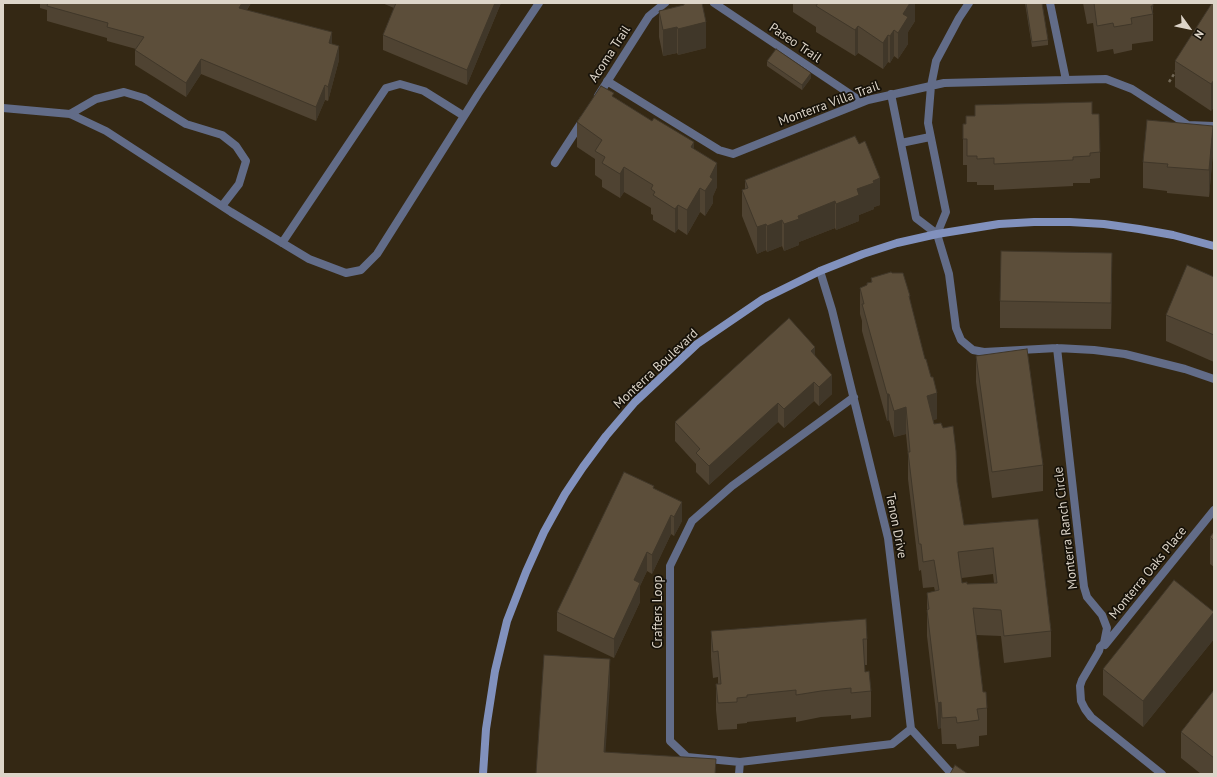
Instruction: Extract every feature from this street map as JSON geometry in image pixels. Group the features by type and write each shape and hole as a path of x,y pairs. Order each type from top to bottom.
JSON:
{"street":[{"path":"3,108 70,114 106,131 309,260 346,273 361,270 377,254 464,116 539,3"},
{"name":"Acoma Trail","path":"595,100 649,16 665,3"},
{"name":"Paseo Trail","path":"714,3 862,102"},
{"path":"937,234 946,212 928,123 931,86 936,61 959,18 969,3"},
{"path":"1050,3 1066,80"},
{"name":"Monterra Villa Trail","path":"607,81 719,150 733,154 862,102 891,94 944,83 1106,79 1132,89 1188,125 1214,126"},
{"path":"282,243 386,88 400,84 424,91 464,116"},
{"path":"70,114 96,99 124,92 144,98 186,124 222,135 236,146 246,161 239,184 222,206"},
{"path":"891,94 916,218 937,234 949,274 956,328 958,335 964,344 973,350 984,352 1057,348 1094,350 1125,354 1170,364 1214,379"},
{"path":"555,163 587,113"},
{"path":"901,143 930,137"},
{"name":"Monterra Boulevard","path":"484,774 486,729 494,671 506,621 544,532 565,494 606,436 635,402 697,344 763,299 820,271 896,243 937,234 1000,224 1070,222 1104,224 1139,229 1173,235 1214,246"},
{"name":"Tenon Drive","path":"820,271 832,310 888,538 911,729"},
{"name":"Monterra Ranch Circle","path":"1057,348 1084,587 1087,597 1102,615 1106,628 1106,638 1104,643 1100,647 1100,651 1082,680 1080,686 1080,701 1091,717 1162,774"},
{"name":"Crafters Loop","path":"854,397 732,486 692,521 670,566 670,741 687,757 740,762 892,744 911,729"},
{"name":"Monterra Oaks Place","path":"1100,651 1214,510"},
{"path":"911,729 949,771 954,774"},
{"path":"739,774 740,762"}],"path":[{"path":"1169,82 1176,70 1183,74"}],"building":[{"path":"48,3 242,3 239,8 332,32 329,43 339,46 328,87 325,85 316,107 201,59 186,83 135,50 144,37 107,27 108,23 47,6"},
{"path":"396,3 495,3 467,70 383,35"},
{"path":"686,3 702,3 706,22 678,29 677,27 663,30 659,11 684,5"},
{"path":"818,3 910,3 903,14 908,17 898,33 894,30 890,36 888,35 883,43 858,26 855,30 816,6"},
{"path":"1026,3 1042,3 1048,40 1032,42"},
{"path":"1094,3 1153,3 1153,6 1151,6 1153,14 1131,18 1132,24 1114,27 1113,23 1097,26"},
{"path":"1212,3 1214,3 1214,80 1211,84 1175,61"},
{"path":"776,49 811,73 802,85 767,61"},
{"path":"601,86 614,93 612,96 652,121 654,118 694,142 691,147 717,163 710,177 713,179 705,191 700,188 687,210 678,205 675,209 653,195 655,192 651,189 653,185 624,167 620,174 602,163 605,157 595,151 602,140 577,122"},
{"path":"1092,102 1092,114 1099,114 1100,152 1090,153 1090,156 1073,157 1073,160 994,164 994,158 977,159 977,156 967,156 967,139 963,139 963,124 966,124 966,116 975,116 975,105"},
{"path":"1147,120 1213,126 1209,170 1167,167 1168,164 1143,162"},
{"path":"855,136 859,144 865,141 880,178 873,181 874,183 857,189 859,195 836,204 835,201 798,216 799,219 784,224 782,220 767,226 766,224 757,227 742,190 748,188 745,180"},
{"path":"1001,251 1112,253 1111,303 1000,301"},
{"path":"1187,265 1214,277 1214,335 1166,315"},
{"path":"891,272 903,273 925,359 931,377 933,377 937,393 927,396 934,424 941,423 943,428 953,426 956,451 957,482 964,525 1038,519 1051,631 1004,636 1001,610 973,608 983,692 986,692 987,708 977,709 979,720 957,723 956,717 942,718 941,702 938,703 927,610 929,609 927,593 939,590 934,560 923,562 921,544 919,544 908,452 910,452 906,407 894,411 889,394 887,394 862,304 864,304 860,288 867,285 867,283 872,282 871,278","holes":["993,548 997,583 962,583 958,552"]},
{"path":"789,318 815,347 811,351 832,375 819,387 814,382 784,409 778,403 709,466 696,453 700,449 675,422"},
{"path":"1027,349 1043,465 992,472 976,356"},
{"path":"624,472 654,486 653,488 682,502 674,517 671,515 652,555 647,552 634,580 640,583 614,639 557,612"},
{"path":"1214,532 1214,541 1210,537"},
{"path":"1174,580 1214,612 1143,701 1103,669"},
{"path":"866,619 867,639 863,639 865,672 869,671 871,691 851,693 851,688 796,695 796,690 747,695 747,697 737,698 737,702 718,703 716,684 721,684 718,651 713,652 711,631"},
{"path":"544,655 610,659 604,752 716,759 715,774 536,774"},
{"path":"1214,690 1214,758 1181,732"},
{"path":"955,765 968,774 950,774"}]}
